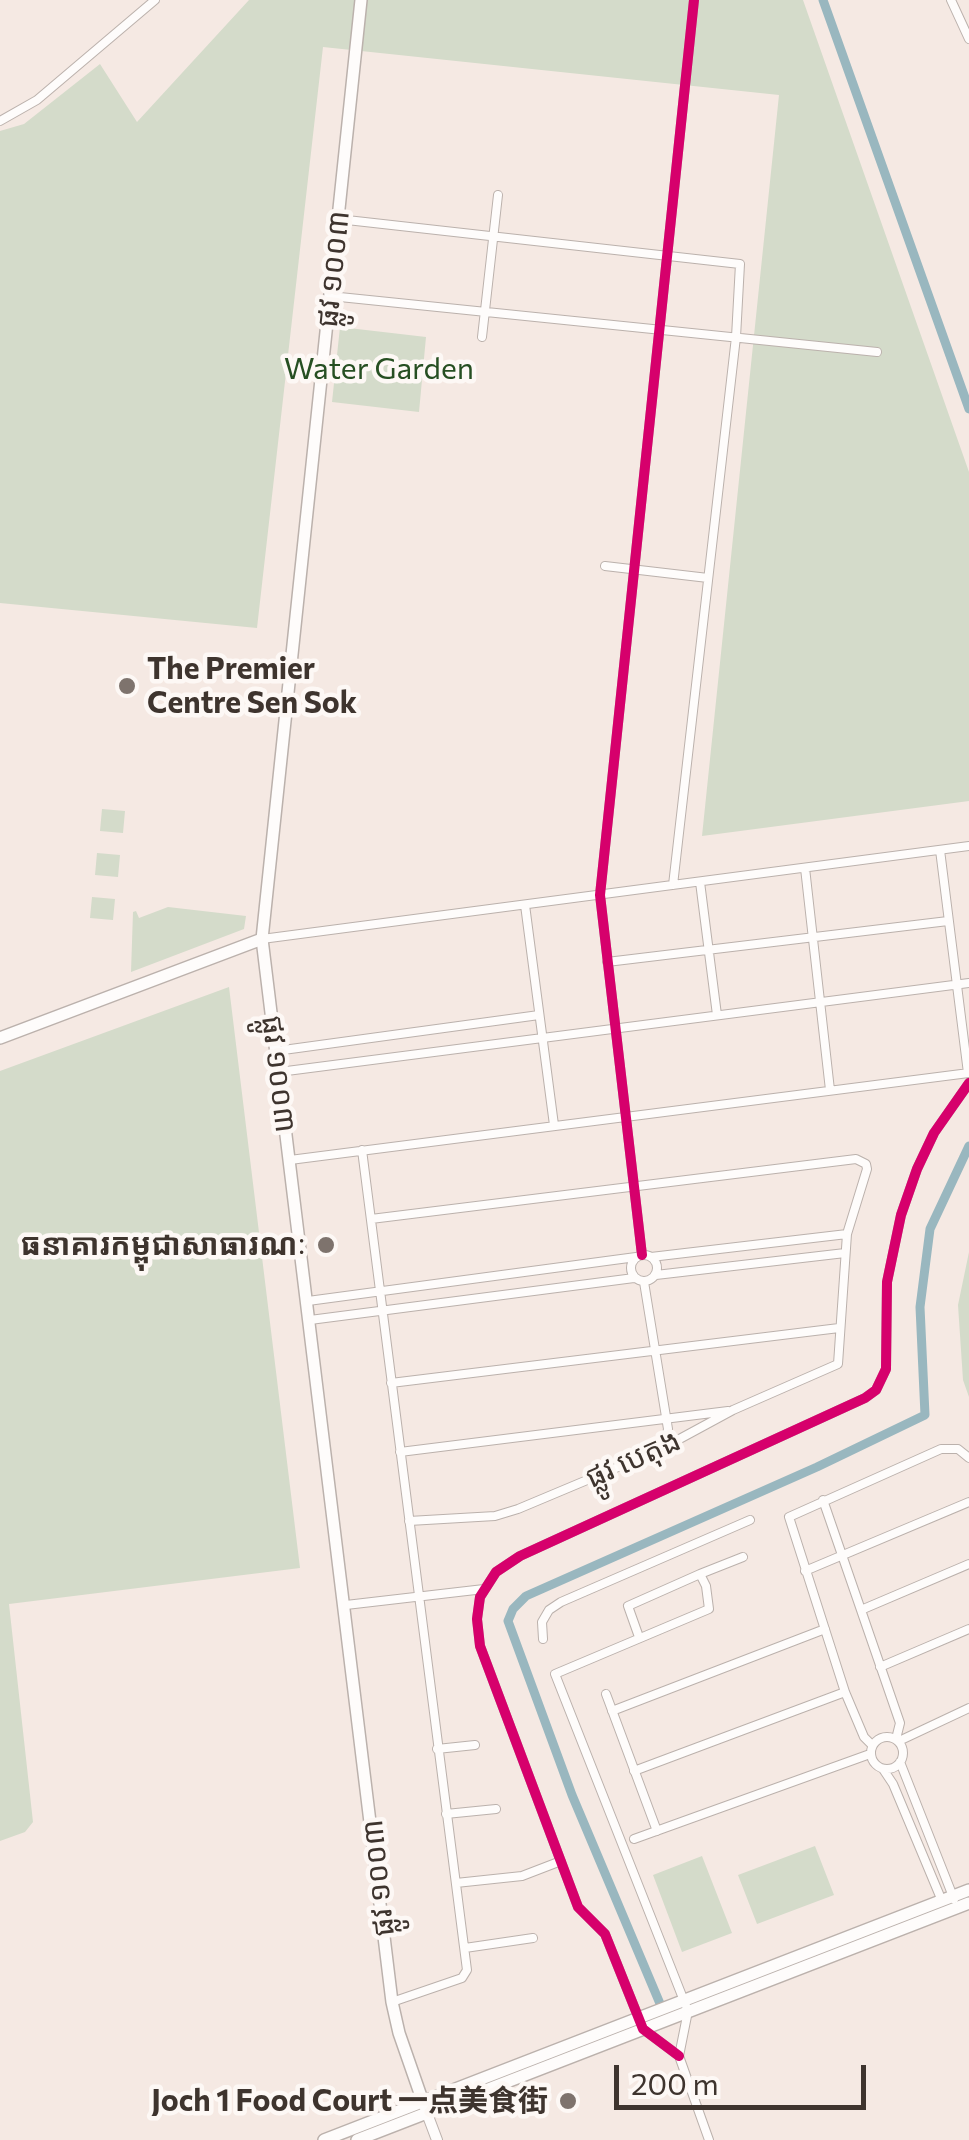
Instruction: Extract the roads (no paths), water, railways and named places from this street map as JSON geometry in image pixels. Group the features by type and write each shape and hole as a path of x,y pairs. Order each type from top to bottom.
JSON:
{"main road":[{"name":"ផ្លូវ ១០០៣","path":"361,0 262,940 392,2002 425,2107"},
{"path":"0,1038 262,940"},
{"path":"324,2140 425,2107 954,1904 969,1890"},
{"path":"357,2140 425,2107"}],"street":[{"path":"0,120 37,100 155,0"},
{"path":"643,1256 600,895 694,0"},
{"path":"952,0 969,40"},
{"path":"482,337 498,195"},
{"path":"338,219 740,264 736,337 674,885"},
{"path":"330,296 877,352"},
{"path":"605,566 708,578"},
{"path":"262,940 969,846"},
{"path":"290,1160 968,1073 940,850"},
{"path":"805,868 830,1090"},
{"path":"700,882 717,1016"},
{"path":"525,904 554,1125"},
{"path":"608,962 948,920"},
{"path":"279,1072 969,983"},
{"path":"276,1051 539,1015"},
{"path":"484,1022 487,1045"},
{"path":"680,2056 644,2022 605,1934 578,1907 480,1646 477,1619 484,1589 496,1572 520,1556 876,1390 886,1369 887,1282 901,1214 934,1132 969,1083"},
{"path":"362,1150 467,1970 462,1978 392,2002"},
{"path":"370,1219 856,1159 867,1169 848,1234 840,1328 391,1383"},
{"path":"308,1301 643,1256 848,1234"},
{"path":"644,1282 656,1274 845,1253"},
{"path":"643,1256 656,1263 656,1274"},
{"path":"634,1278 630,1267 643,1256"},
{"path":"310,1320 634,1278 644,1282"},
{"path":"644,1282 668,1435 661,1448"},
{"name":"ផ្លូវ បេតុង","path":"408,1520 495,1516 661,1448 733,1410 838,1364 840,1328"},
{"path":"400,1452 733,1410"},
{"path":"900,1762 892,1768 874,1764 844,1692 788,1517 942,1450 958,1448 969,1458"},
{"path":"823,1500 900,1723 900,1762 954,1904"},
{"path":"805,1570 969,1502"},
{"path":"543,1639 542,1622 560,1602 750,1520"},
{"path":"640,1637 628,1606 743,1557"},
{"path":"861,1610 969,1564"},
{"path":"700,1574 709,1609 556,1674 681,2007 680,2056 710,2140"},
{"path":"346,1605 484,1589"},
{"path":"612,1711 825,1629"},
{"path":"880,1667 969,1629"},
{"path":"634,1771 844,1692"},
{"path":"606,1694 657,1831"},
{"path":"634,1840 871,1750 884,1736 897,1740 969,1708"},
{"path":"437,1750 475,1745"},
{"path":"883,1768 954,1904"},
{"path":"446,1814 496,1809"},
{"path":"456,1883 522,1876 561,1861"},
{"path":"465,1948 532,1938"},
{"name":"ផ្លូវ ១០០៣","path":"425,2107 437,2140"}],"waterway":[{"path":"823,0 969,409"},
{"path":"661,2006 572,1795 508,1621 526,1596 925,1415 920,1307 930,1229 969,1146"}],"place":[{"name":"The Premier Centre Sen Sok","path":"127,686"},
{"name":"ធនាគារកម្ពុជាសាធារណៈ","path":"326,1245"},
{"name":"Joch 1 Food Court 一点美食街","path":"568,2101"}],"park label":[{"name":"Water Garden","path":"379,369"}]}
